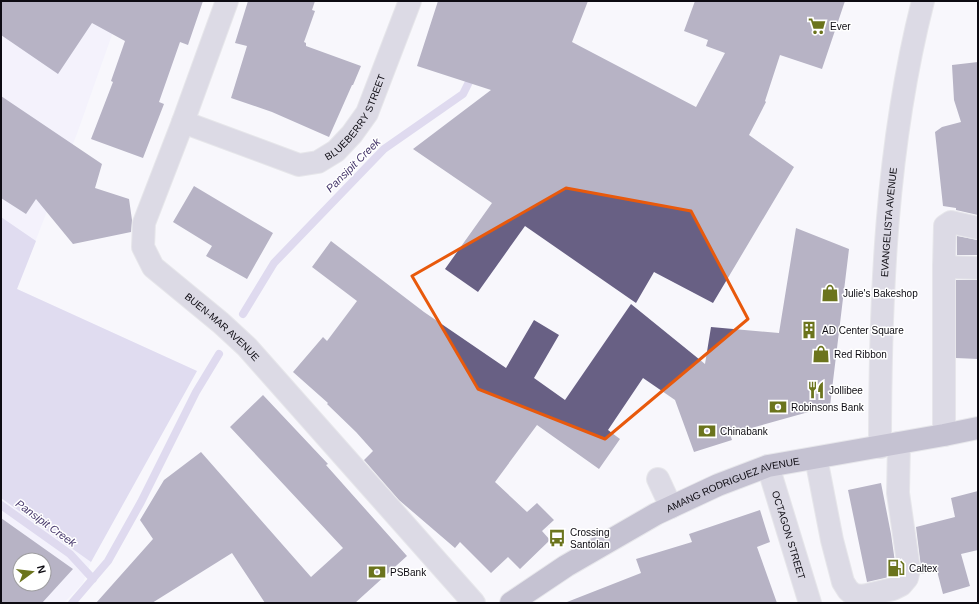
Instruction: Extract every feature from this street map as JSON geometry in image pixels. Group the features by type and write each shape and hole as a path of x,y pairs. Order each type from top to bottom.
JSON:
{"main road":[{"name":"AMANG RODRIGUEZ AVENUE","path":"511,603 566,566 614,537 671,507 718,485 768,466 978,428"}],"street":[{"name":"BUEN-MAR AVENUE","path":"227,1 144,223 144,247 153,267 221,323 247,348 474,603"},
{"name":"BLUEBERRY STREET","path":"183,122 299,165 318,162 336,151 352,134 367,113 410,1"},
{"name":"EVANGELISTA AVENUE","path":"816,458 842,582 854,595 863,596 893,589 901,585 907,578 909,569 898,493 889,445 882,301 892,171 900,113 916,24 923,1"},
{"path":"944,435 945,226 951,222 978,228"},
{"path":"944,267 978,268"},
{"name":"OCTAGON STREET","path":"768,466 810,603"},
{"path":"658,479 671,507"}],"highlighted area":[{"path":"566,188 691,211 748,319 605,439 478,389 412,276"}],"shaded area":[{"path":"1,1 124,1 78,131 17,289 197,371 91,562 83,583 64,603 1,603"},
{"path":"1,217 36,241 17,289 197,371 91,562 1,498"}],"building":[{"path":"1,1 203,1 188,45 180,42 159,102 164,104 143,158 91,139 113,82 111,81 125,41 92,23 58,74 1,35"},
{"path":"248,1 315,1 312,10 315,11 304,42 306,43 306,46 361,66 329,137 272,112 231,98 247,46 235,43"},
{"path":"438,1 588,1 572,42 696,107 725,53 706,46 708,40 684,31 695,1 845,1 822,69 780,55 765,101 766,102 749,135 794,167 713,303 654,272 636,303 525,226 478,292 445,269 492,203 413,149 491,90 417,66"},
{"path":"978,62 978,215 956,210 956,208 943,206 935,132 942,127 961,122 954,100 952,65"},
{"path":"1,96 102,164 95,188 129,199 132,220 131,232 73,244 36,199 26,214 1,198"},
{"path":"194,186 273,233 247,279 206,256 212,246 173,222"},
{"path":"796,228 849,249 830,406 730,434 732,440 694,452 675,400 643,378 608,430 620,439 599,469 537,425 495,482 527,512 537,503 554,520 542,531 550,540 520,569 508,557 491,573 460,542 455,548 399,500 364,460 373,451 327,404 328,403 293,372 323,337 327,341 357,301 312,267 331,241 424,312 506,368 534,320 559,335 534,378 565,400 631,304 705,364 711,327 779,333"},
{"path":"957,236 978,240 978,255 957,255"},
{"path":"956,280 978,280 978,359 956,358"},
{"path":"263,395 328,464 326,465 407,556 355,603 265,603 232,553 152,603 96,603 153,539 140,520 164,480 201,452 311,577 343,548 230,427"},
{"path":"881,483 896,569 893,575 889,577 867,582 848,490"},
{"path":"978,491 978,550 961,554 970,586 943,594 937,571 921,574 916,527 955,517 951,498"},
{"path":"760,510 770,542 757,547 777,603 567,603 641,573 636,559 692,542 689,534"},
{"path":"1,518 49,552 12,552 12,592 52,592 52,554 73,569 42,603 1,603"}],"waterway":[{"name":"Pansipit Creek","path":"243,314 274,263 384,149 463,94 473,74"},
{"path":"72,603 108,561 141,502 196,392 219,354"},
{"name":"Pansipit Creek","path":"1,505 70,554 93,579"}],"place":[{"name":"Ever","path":"817,26"},
{"name":"Julie's Bakeshop","path":"830,293"},
{"name":"AD Center Square","path":"809,330"},
{"name":"Red Ribbon","path":"821,354"},
{"name":"Jollibee","path":"816,390"},
{"name":"Robinsons Bank","path":"778,407"},
{"name":"Chinabank","path":"707,431"},
{"name":"Crossing Santolan","path":"557,538"},
{"name":"Caltex","path":"896,568"},
{"name":"PSBank","path":"377,572"}]}
